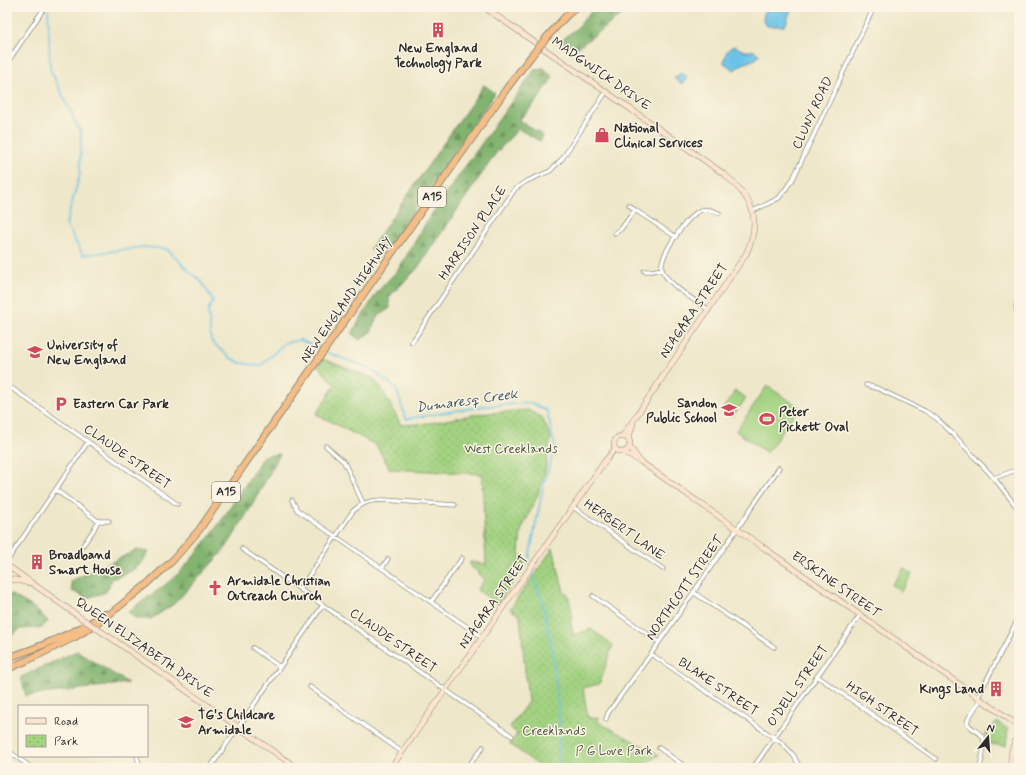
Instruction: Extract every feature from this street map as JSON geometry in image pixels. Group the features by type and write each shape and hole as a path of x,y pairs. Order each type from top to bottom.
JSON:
{"highway":[{"name":"NEW ENGLAND HIGHWAY","path":"7,669 75,637 101,621 146,585 173,560 199,530 333,340 507,88 547,37 566,16 577,7"},
{"name":"NEW ENGLAND HIGHWAY","path":"7,658 36,649 78,629 128,599"},
{"path":"7,664 28,660"}],"street":[{"path":"7,63 45,7"},
{"name":"MADGWICK DRIVE","path":"484,7 724,174 745,194 753,211"},
{"name":"CLUNY ROAD","path":"753,211 779,198 793,179 874,7"},
{"name":"HARRISON PLACE","path":"412,342 515,189 525,182 550,171 562,158 606,92"},
{"path":"629,205 676,237"},
{"path":"615,233 621,229 635,210"},
{"path":"709,310 674,285 667,278 662,269 663,258 687,220 694,214 702,210 712,210 719,213"},
{"name":"NIAGARA STREET","path":"622,437 749,249 754,229 753,211"},
{"path":"644,271 662,269"},
{"path":"1019,295 1016,307 1019,322"},
{"name":"CLAUDE STREET","path":"7,385 176,504"},
{"path":"866,385 879,389 925,411 936,418 994,478 1019,510"},
{"name":"NIAGARA STREET","path":"628,440 635,417"},
{"path":"622,437 628,440 629,446 627,450 623,452 615,449 614,445 615,440 622,437"},
{"path":"7,579 10,573 7,564 88,442"},
{"path":"326,446 344,462 363,503"},
{"name":"ERSKINE STREET","path":"629,446 641,462"},
{"name":"NIAGARA STREET","path":"391,768 605,461 615,449"},
{"name":"ERSKINE STREET","path":"623,452 641,462 1019,726"},
{"name":"NORTHCOTT STREET","path":"606,719 608,713 651,654 779,468"},
{"path":"994,478 1019,468"},
{"path":"56,490 98,521 109,521"},
{"path":"292,500 297,510 482,637"},
{"path":"300,589 353,511 363,503 373,500 384,500 455,505"},
{"name":"HERBERT LANE","path":"573,507 663,569"},
{"path":"83,545 94,531 98,521"},
{"name":"CLAUDE STREET","path":"242,549 512,736"},
{"path":"431,602 462,558"},
{"path":"382,568 388,559"},
{"name":"QUEEN ELIZABETH DRIVE","path":"7,564 81,618 297,768"},
{"name":"QUEEN ELIZABETH DRIVE","path":"7,579 23,581 37,587"},
{"path":"693,592 774,647"},
{"path":"593,596 659,642"},
{"path":"210,768 323,605"},
{"name":"O'DELL STREET","path":"753,768 860,615"},
{"path":"980,768 984,739 982,735 971,728 967,723 968,719 1019,617"},
{"path":"253,648 280,667"},
{"name":"BLAKE STREET","path":"651,654 774,738 788,749 794,756 800,768"},
{"name":"HIGH STREET","path":"817,676 936,759"},
{"path":"310,687 402,752"},
{"path":"1010,768 1012,749 1019,731"},
{"path":"467,768 483,747"},
{"path":"659,748 687,768"},
{"path":"7,750 32,768"},
{"path":"137,757 140,768"}],"green space":[{"path":"596,7 635,7 623,14 577,48 561,41 578,27"},
{"path":"544,68 553,77 537,101 519,120 543,136 540,141 518,129 496,153 416,270 389,297 390,308 377,317 371,332 360,340 352,334 378,291 398,270 432,213 535,69"},
{"path":"484,85 495,93 390,246 370,249"},
{"name":"West Creeklands","path":"323,359 373,378 382,389 401,425 430,423 478,414 528,410 543,419 551,438 544,476 538,494 521,531 519,553 525,564 498,604 477,590 485,579 478,574 479,572 470,566 470,562 486,564 482,474 390,469 376,445 316,414 335,385 318,366"},
{"name":"Peter Pickett Oval","path":"767,386 799,407 767,453 736,431"},
{"path":"735,391 746,398 733,416 723,409"},
{"path":"280,454 254,502 226,548 174,604 151,619 136,619 128,612 172,580 189,562 223,518 263,456"},
{"name":"Creeklands","path":"553,548 564,592 568,594 573,618 570,621 574,635 591,629 613,645 599,684 583,688 588,718 599,717 598,722 659,755 638,768 542,768 510,744 517,734 510,727 528,702 520,616 510,609"},
{"path":"137,550 149,552 142,563 131,571 112,579 106,592 87,598 72,591 71,581"},
{"path":"904,568 912,574 901,591 892,585"},
{"path":"10,594 33,607 48,621 42,628 20,629 11,636 7,637 7,596"},
{"path":"77,651 128,683 26,696 21,677"},
{"path":"997,722 1008,729 1006,746 990,744 986,733"},
{"path":"1019,743 1019,768 1015,768 1016,755"}],"water":[{"path":"768,7 792,7 785,26 767,26 763,20 764,14"},
{"path":"735,46 743,50 754,51 759,55 756,59 743,64 734,70 724,63 728,50"},
{"path":"681,73 687,77 684,83 680,83 674,78"}],"waterway":[{"name":"Dumaresq Creek","path":"48,7 50,69 81,133 80,174 66,224 83,255 144,247 167,249 201,281 213,301 208,310 211,341 229,357 241,363 260,366 285,343 300,340 323,350"},
{"name":"Dumaresq Creek","path":"326,352 369,368 396,388 406,419 485,406 532,403 547,411 555,447 543,487 528,564"},
{"name":"Dumaresq Creek","path":"532,574 542,601 552,649 560,727 558,768"}],"place":[{"name":"New England Technology Park","path":"438,30"},
{"name":"National Clinical Services","path":"602,135"},
{"name":"University of New England","path":"35,352"},
{"name":"Eastern Car Park","path":"61,404"},
{"name":"Sandon Public School","path":"729,410"},
{"name":"Peter Pickett Oval","path":"767,419"},
{"name":"Broadband Smart House","path":"37,562"},
{"name":"Armidale Christian Outreach Church","path":"215,588"},
{"name":"Kings Land","path":"996,689"},
{"name":"TG's Childcare Armidale","path":"186,722"}],"park label":[{"name":"P G Love Park","path":"614,751"}]}
